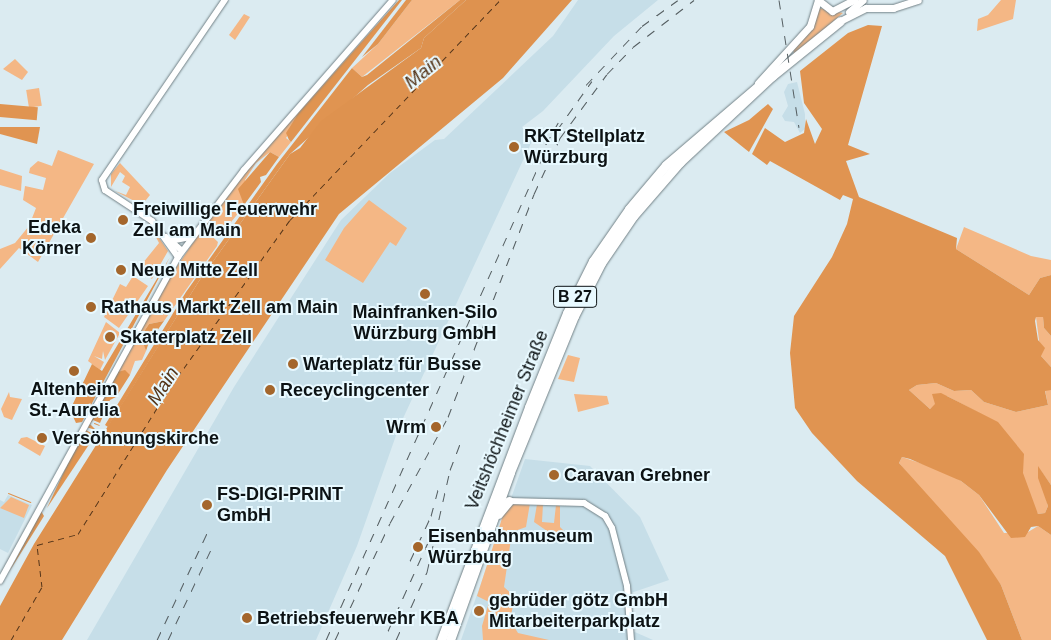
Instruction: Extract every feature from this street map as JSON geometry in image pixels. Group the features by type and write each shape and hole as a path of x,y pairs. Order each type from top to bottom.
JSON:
{"highway":[{"name":"Veitshöchheimer Straße","path":"441,640 560,350 601,263 659,184 772,76 840,21"},
{"name":"Veitshöchheimer Straße","path":"450,640 485,543 486,517 567,313 593,261 629,209 666,166 753,88 772,76"},
{"path":"485,530 509,502"}],"main road":[{"path":"180,254 141,212 102,185 118,157 225,0"},
{"path":"1,580 180,254 192,236 244,170 393,0"},
{"path":"753,88 810,26 818,0 832,11 854,0"},
{"name":"B 27","path":"840,21 863,0"},
{"path":"890,0 903,6"},
{"path":"840,21 866,8 903,6 918,0"},
{"path":"161,233 180,254"},
{"path":"169,240 192,236"},
{"path":"509,502 584,503 605,516 612,528 627,586 631,640"}],"shaded area":[{"path":"399,0 307,105 286,138 291,142 279,157 270,152 256,163 245,180 245,205 218,238 204,227 255,160"},
{"path":"399,0 402,0 291,142 286,133 298,114"},
{"path":"406,0 412,0 378,44 362,57"},
{"path":"412,0 460,0 362,77 352,68 378,44"},
{"path":"460,0 466,0 424,38 421,48 368,85 290,154 199,281 108,427 105,425 186,292 277,164 352,68 362,77 367,75"},
{"path":"578,0 658,0 614,36 543,111 522,127 532,141 399,427 357,546 316,640 87,640 234,387 341,220 390,173 435,140 444,139 553,36"},
{"path":"1001,0 1016,0 1013,19 977,31 978,19 988,15"},
{"path":"819,8 843,13 794,55 793,48 815,21"},
{"path":"244,14 250,17 235,40 229,35"},
{"path":"868,25 882,26 848,145 870,154 846,161 859,197 957,238 956,249 1029,295 1040,278 1051,275 1051,336 1044,328 1043,317 1036,317 1035,321 1038,340 1045,348 1041,356 1051,367 1051,390 1045,391 1048,405 1016,412 984,402 971,390 954,391 936,383 917,385 909,390 930,409 935,404 932,394 941,393 998,422 1024,454 1023,473 1038,514 1045,513 1048,506 1038,478 1038,466 1051,485 1051,535 1038,526 1031,527 1025,537 1011,538 979,495 961,481 910,459 902,457 899,463 979,552 1001,585 1022,640 987,640 945,556 857,481 812,433 795,408 790,353 794,316 832,257 847,224 853,199 843,195 840,200 770,161 767,165 752,154 765,128 785,142 804,133 806,119 815,144 822,129 804,103 800,71 848,33"},
{"path":"15,59 28,72 22,80 3,69"},
{"path":"797,82 805,114 805,129 800,133 794,122 785,121 782,116 788,106 784,92 788,84"},
{"path":"39,88 42,106 29,108 26,90"},
{"path":"0,104 38,107 37,120 0,117"},
{"path":"768,104 773,109 749,152 724,132 749,120"},
{"path":"0,127 40,127 37,144 0,134"},
{"path":"58,150 94,164 38,262 19,248 0,269 0,249 15,243 29,226 36,208 23,200 25,186 43,190 46,178 29,173 30,168 38,161 52,166"},
{"path":"270,152 279,157 266,175 260,177 261,182 244,205 238,189"},
{"path":"120,163 150,195 142,205 115,191 126,195 130,187 122,182 125,176 120,172 111,187 111,174"},
{"path":"0,169 22,176 21,191 0,185"},
{"path":"369,200 407,228 396,246 390,242 363,283 325,260 344,228"},
{"path":"147,220 168,251 152,279 138,269 159,243"},
{"path":"964,227 1031,256 1051,260 1051,275 1040,278 1029,295 956,249"},
{"path":"203,228 218,242 217,246 164,321 149,324 145,330 142,338 146,351 142,360 135,361 130,375 118,372 159,293"},
{"path":"170,257 82,422 76,423 70,410 92,364 102,371"},
{"path":"133,276 148,286 119,328 104,317 120,284 126,287"},
{"path":"1036,317 1043,317 1044,328 1051,336 1051,367 1041,356"},
{"path":"164,321 149,342 146,351 141,337 145,330 149,324"},
{"path":"106,322 120,333 105,360 103,351 102,359 94,356 104,362 100,370 88,361"},
{"path":"568,355 580,358 574,382 558,379"},
{"path":"125,370 130,375 116,397 110,400 100,423 93,420 90,424 96,430 86,427 118,372"},
{"path":"936,383 954,391 971,390 984,402 1016,412 1048,405 1045,390 1051,390 1051,485 1038,467 1048,506 1045,513 1038,514 1029,498 1022,473 1023,454 1012,440 979,413 947,396 930,409 909,390 917,385"},
{"path":"9,392 10,397 22,399 12,420 4,417 1,409"},
{"path":"574,394 607,396 609,404 578,412"},
{"path":"84,429 93,434 92,440 47,508"},
{"path":"27,437 45,446 40,456 18,443 21,438"},
{"path":"902,457 944,471 961,481 979,495 1004,533 1028,532 1038,526 1051,535 1051,640 1022,640 1001,585 899,463"},
{"path":"525,459 590,466 640,517 669,580 625,595 628,629 653,640 461,640"},
{"path":"8,495 32,505 8,553 0,549 0,500 4,502"},
{"path":"11,497 29,505 24,518 0,508"},
{"path":"516,503 530,503 526,527 512,532 504,587 518,600 514,601 510,620 518,633 549,640 483,640 482,626 489,602 477,596 505,509"},
{"path":"537,504 543,504 542,522 554,523 556,505 560,506 560,527 568,535 547,531 534,522"},
{"path":"41,511 44,516 9,572"}],"water":[{"name":"Main","path":"466,0 572,0 503,78 339,214 167,470 62,640 0,640 0,606 34,544 199,281 290,154 300,148 321,121 421,48 424,38"}],"waterway":[{"path":"94,423 99,425"},
{"path":"8,493 30,502"}],"ferry route":[{"path":"11,640 42,587 37,545 78,534 171,386 290,220 500,0"}],"railway":[{"path":"586,85 642,26 678,0"},
{"path":"335,640 390,523 448,417 534,194 560,138 607,74 633,47 694,0"},
{"path":"779,0 799,127"},
{"path":"557,130 592,81"},
{"path":"537,160 558,123"},
{"path":"326,640 543,156"},
{"path":"396,640 427,572 450,470 461,442"},
{"path":"410,561 431,516 438,489"},
{"path":"157,640 210,527"},
{"path":"388,631 430,538"},
{"path":"168,640 214,543"}],"place":[{"name":"RKT Stellplatz Würzburg","path":"514,147"},
{"name":"Freiwillige Feuerwehr Zell am Main","path":"123,220"},
{"name":"Edeka Körner","path":"91,238"},
{"name":"Neue Mitte Zell","path":"121,270"},
{"name":"Mainfranken-Silo Würzburg GmbH","path":"425,294"},
{"name":"Rathaus Markt Zell am Main","path":"91,307"},
{"name":"Skaterplatz Zell","path":"110,337"},
{"name":"Warteplatz für Busse","path":"293,364"},
{"name":"Altenheim St.-Aurelia","path":"74,371"},
{"name":"Receyclingcenter","path":"270,390"},
{"name":"Wrm","path":"436,427"},
{"name":"Versöhnungskirche","path":"42,438"},
{"name":"Caravan Grebner","path":"554,475"},
{"name":"FS-DIGI-PRINT GmbH","path":"207,505"},
{"name":"Eisenbahnmuseum Würzburg","path":"418,547"},
{"name":"gebrüder götz GmbH Mitarbeiterparkplatz","path":"479,611"},
{"name":"Betriebsfeuerwehr KBA","path":"247,618"}]}
